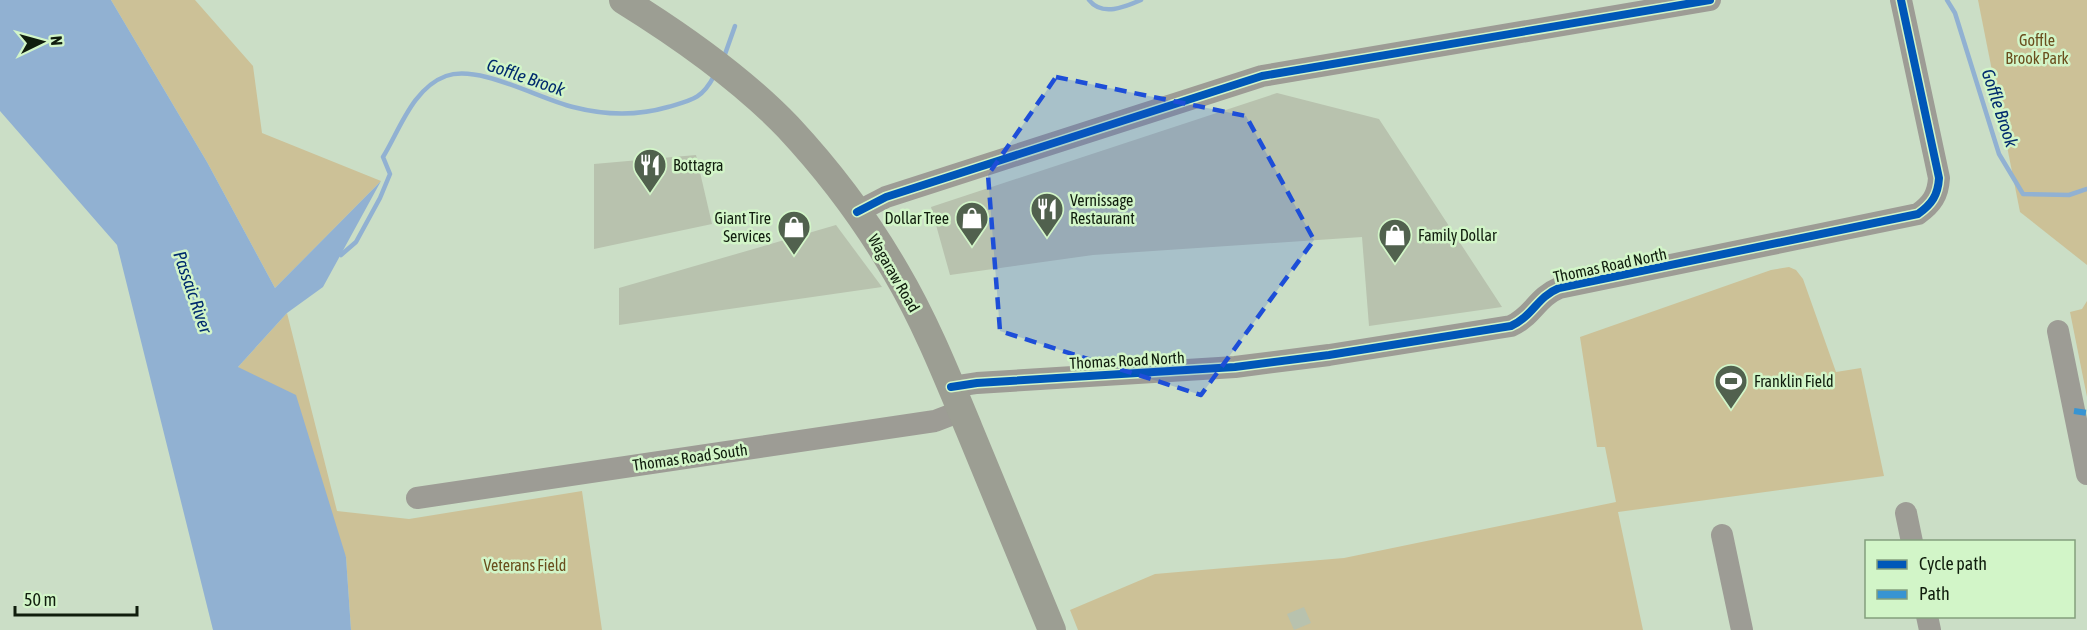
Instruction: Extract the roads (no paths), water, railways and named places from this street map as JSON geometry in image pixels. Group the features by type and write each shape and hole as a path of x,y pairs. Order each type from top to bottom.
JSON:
{"main road":[{"name":"Wagaraw Road","path":"623,0 732,77 786,126 817,160 857,212 906,290 956,399 1052,630"}],"street":[{"path":"857,212 886,197 1262,76 1710,0"},
{"name":"Thomas Road North","path":"956,399 977,383 1225,368 1282,362 1511,326 1522,321 1548,292 1559,288 1918,214 1929,206 1934,198 1939,178 1901,0"},
{"path":"2058,331 2087,474"},
{"name":"Thomas Road South","path":"417,498 935,420 956,399"},
{"path":"1906,513 1912,540"},
{"path":"1722,535 1742,630"}],"water":[{"name":"Passaic River","path":"0,0 111,0 207,162 275,288 381,181 323,287 287,313 238,367 296,395 346,557 351,630 213,630 117,245 0,111"}],"waterway":[{"name":"Goffle Brook","path":"1089,0 1094,5 1107,9 1121,8 1141,0"},
{"name":"Goffle Brook","path":"1947,0 1955,13 1999,154 2023,194 2069,195 2087,189"},
{"name":"Goffle Brook","path":"724,57 735,26"},
{"name":"Goffle Brook","path":"341,255 356,242 380,198 390,174 383,157 408,110 425,90 446,76 460,74 492,78 573,107 597,112 620,113 656,110 696,98 710,84 714,76"}],"place":[{"name":"Bottagra","path":"650,194"},
{"name":"Vernissage Restaurant","path":"1047,238"},
{"name":"Dollar Tree","path":"972,247"},
{"name":"Giant Tire Services","path":"794,256"},
{"name":"Family Dollar","path":"1395,264"},
{"name":"Franklin Field","path":"1731,410"}],"park label":[{"name":"Goffle Brook Park","path":"2037,49"},
{"name":"Veterans Field","path":"525,565"}]}
